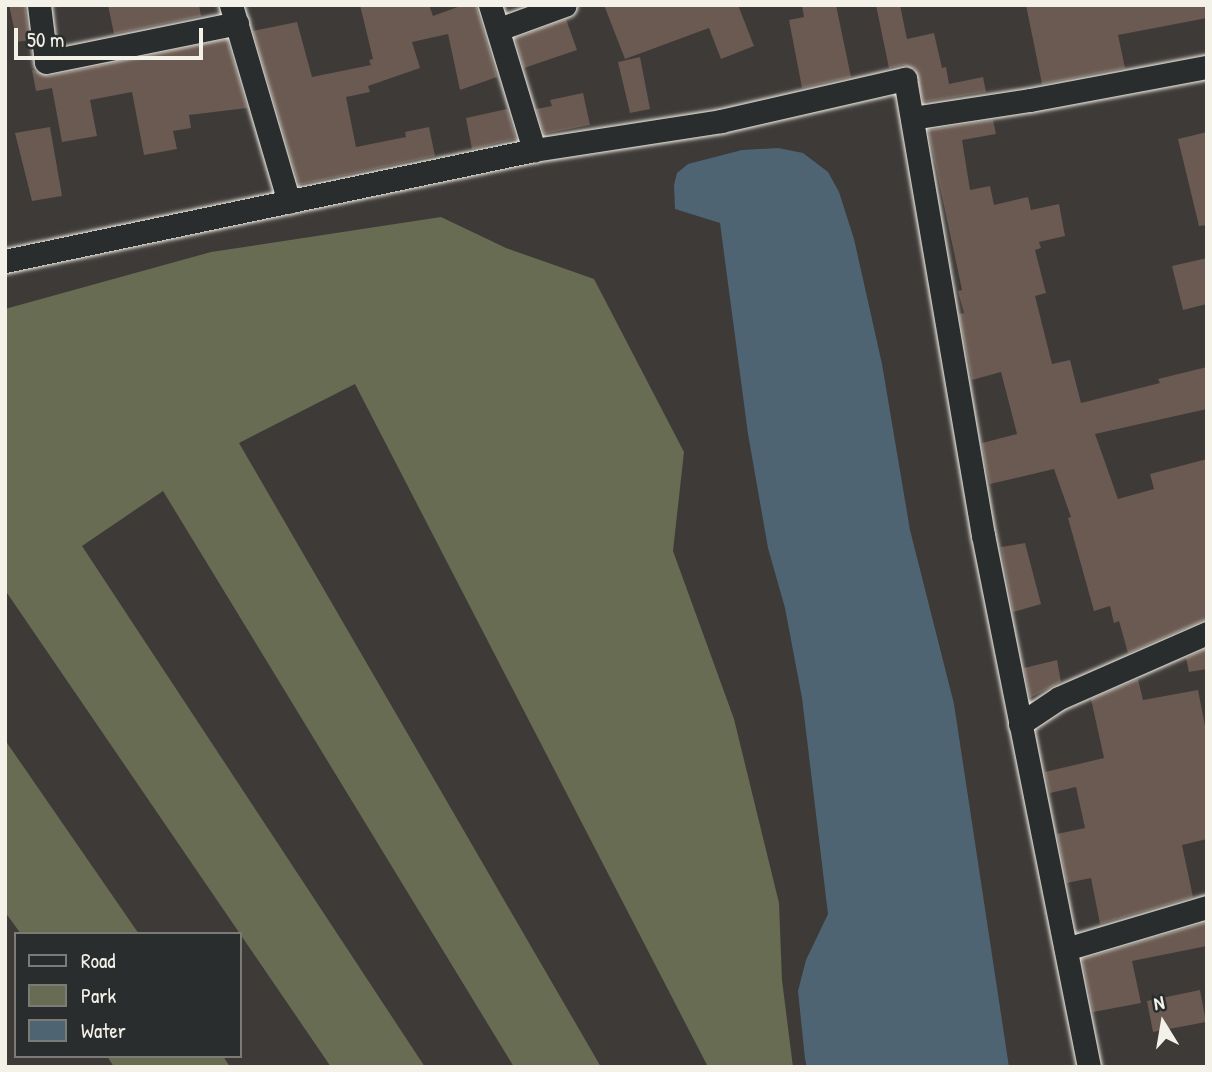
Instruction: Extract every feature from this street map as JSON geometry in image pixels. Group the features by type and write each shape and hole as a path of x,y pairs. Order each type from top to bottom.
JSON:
{"street":[{"path":"38,5 47,62 234,14 289,201"},
{"path":"490,5 534,150"},
{"path":"499,29 565,5"},
{"path":"912,118 1030,100 1207,67"},
{"path":"5,261 534,150 721,121 905,79 983,535 1089,1067"},
{"path":"1020,724 1059,698 1207,634"},
{"path":"1066,949 1207,907"}],"green space":[{"path":"441,217 506,248 594,279 684,452 673,551 734,719 779,903 782,980 793,1067 708,1067 355,384 239,443 601,1067 514,1067 163,491 82,546 425,1067 331,1067 242,937 242,932 239,932 5,590 5,309 211,252"},
{"path":"5,740 138,932 20,932 5,912"},
{"path":"108,1058 224,1058 230,1067 114,1067"}],"water":[{"path":"778,148 803,153 828,172 839,192 854,239 882,364 910,530 954,704 1009,1067 807,1067 798,991 806,960 828,914 802,698 785,608 768,548 748,434 720,223 675,209 674,185 677,173 688,164 742,150"}],"building":[{"path":"9,5 25,5 29,40 17,42"},
{"path":"108,5 199,5 201,16 114,34"},
{"path":"360,5 429,5 433,16 463,5 476,5 497,77 460,90 448,34 412,42 420,68 368,86 370,92 346,97 356,147 406,137 405,132 429,127 435,156 299,185 253,31 297,22 312,77 371,65 369,60 373,59"},
{"path":"604,5 738,5 754,46 721,59 709,28 625,59"},
{"path":"802,5 836,5 851,77 802,88 789,20 804,17"},
{"path":"876,5 900,5 907,39 934,33 942,68 946,67 949,84 983,77 986,92 923,102 915,69 903,65 889,68"},
{"path":"1026,5 1207,5 1207,18 1118,35 1125,68 1042,84"},
{"path":"566,19 577,50 524,68 515,38"},
{"path":"227,39 247,108 189,115 191,128 173,131 177,149 144,155 132,92 90,100 97,136 62,142 52,88 36,91 32,70 49,76"},
{"path":"640,57 650,109 630,113 618,62"},
{"path":"583,93 590,125 544,134 536,109 552,106 550,100"},
{"path":"507,109 516,139 472,149 466,118"},
{"path":"993,120 996,134 962,140 970,190 990,186 994,205 1028,197 1031,210 1059,204 1065,236 1039,242 1041,248 1035,250 1046,293 1035,296 1052,364 1070,360 1081,403 1160,383 1158,379 1207,367 1207,409 1095,434 1118,499 1154,489 1150,474 1207,459 1207,619 1128,653 1119,621 1114,623 1110,606 1094,611 1068,518 1071,517 1054,469 990,484 982,443 1017,434 1001,372 972,380 959,314 964,313 958,291 962,290 928,130"},
{"path":"50,127 62,196 32,201 15,133"},
{"path":"1207,132 1207,225 1199,226 1178,139"},
{"path":"1207,258 1207,304 1183,310 1172,266"},
{"path":"1025,543 1041,604 1013,612 1001,547"},
{"path":"1207,648 1207,669 1189,672 1186,658"},
{"path":"1057,660 1061,682 1030,698 1024,668"},
{"path":"1138,679 1143,700 1198,690 1207,736 1207,839 1182,845 1193,897 1100,924 1091,878 1067,883 1057,834 1085,828 1076,787 1050,793 1045,772 1104,758 1091,699"},
{"path":"1207,922 1207,946 1132,961 1141,1003 1093,1012 1082,959"},
{"path":"1200,990 1206,1022 1153,1032 1147,1001"}]}
